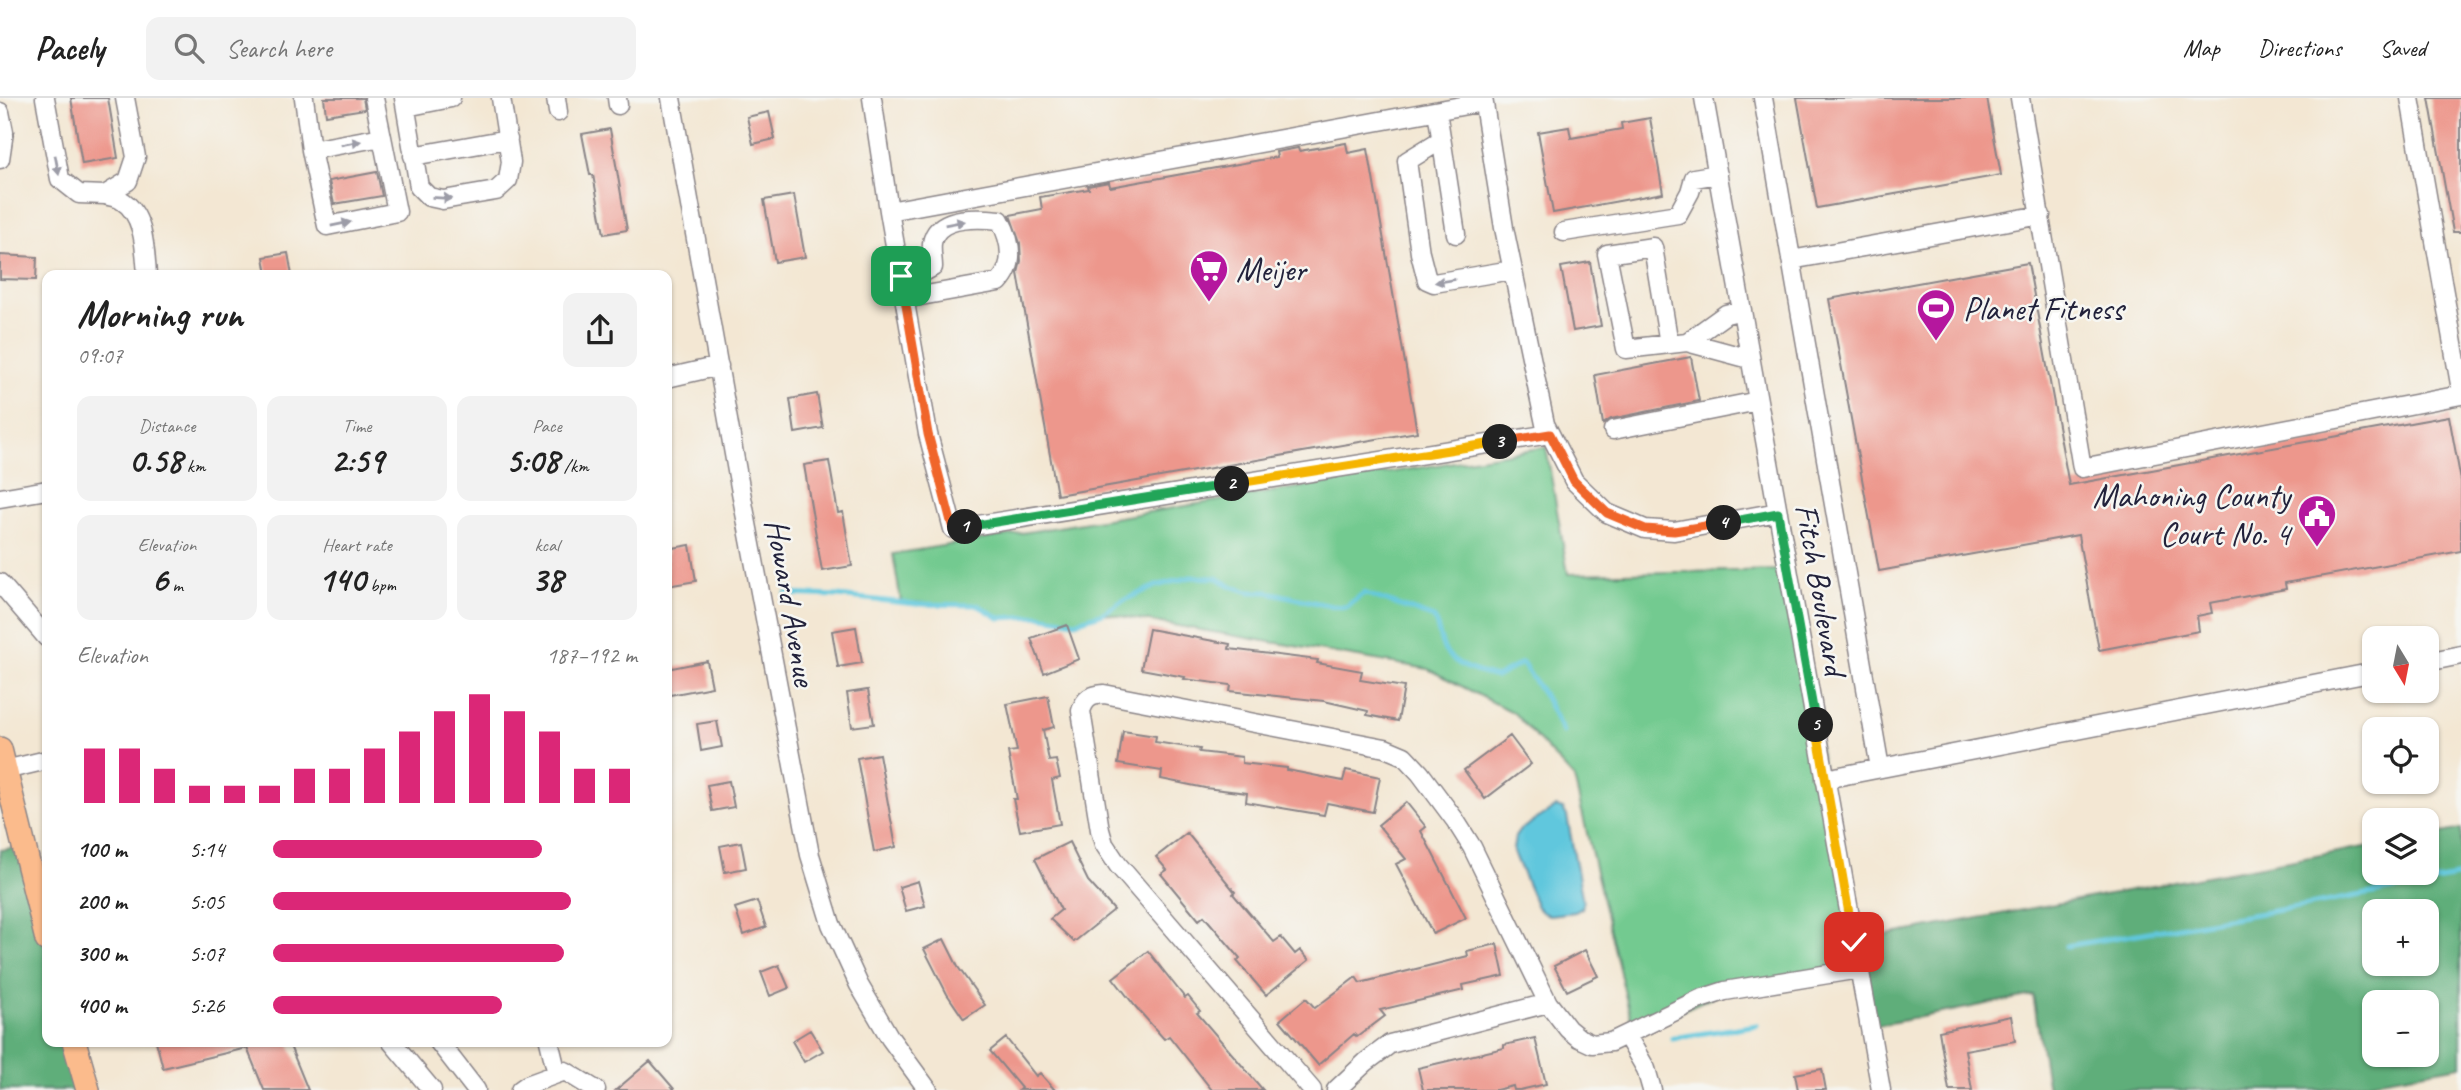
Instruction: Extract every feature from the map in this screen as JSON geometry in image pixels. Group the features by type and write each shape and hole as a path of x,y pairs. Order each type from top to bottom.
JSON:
{"main road":[{"path":"4,775 42,921"},
{"path":"77,1047 88,1090"}],"street":[{"path":"45,98 60,179 79,194 104,195 121,200 133,211 143,237 146,270"},
{"path":"104,195 128,181 136,158 125,98"},
{"path":"304,98 311,149 327,226 397,212 374,98"},
{"path":"451,98 405,102 419,187 429,197 443,200 496,191 508,180 511,162 501,98"},
{"name":"Howard Avenue","path":"670,98 786,735 817,881 831,924 859,985 890,1038 928,1090"},
{"path":"872,98 928,434 953,529 1550,434"},
{"name":"Fitch Boulevard","path":"1704,98 1881,1090"},
{"path":"1763,98 1880,768"},
{"path":"2020,98 2082,468 2461,392 2410,98"},
{"path":"889,211 1437,111 1483,100 1513,270 1545,424 1574,481 1607,513 1645,529 1674,531 1778,513"},
{"path":"1437,111 1456,234"},
{"path":"0,112 4,132 0,159"},
{"path":"311,149 382,137"},
{"path":"413,156 508,139"},
{"path":"1441,140 1407,160 1420,253 1427,280 1434,283 1513,270"},
{"path":"1564,232 1678,214 1694,178 1718,174"},
{"path":"1791,260 2040,215"},
{"path":"901,276 924,272 933,267 932,242 945,223 985,218 1000,220 1011,261 1009,272 999,282 904,299"},
{"path":"1679,343 1653,247 1607,254 1626,349 1679,343 1751,359"},
{"path":"1679,343 1726,314 1742,310"},
{"path":"672,377 719,366"},
{"path":"1613,430 1758,401"},
{"path":"0,498 42,490"},
{"path":"0,583 42,632"},
{"path":"2440,659 2461,655"},
{"path":"1825,779 2362,675"},
{"path":"1312,1090 1118,865 1104,844 1081,711 1092,695 1104,694 1385,748 1404,756 1427,782 1472,847 1548,1003 1568,1029 1592,1044 1611,1042 1627,1036 1700,999 1725,991 1859,969"},
{"path":"4,775 42,762"},
{"path":"1336,1090 1390,1044 1548,1003"},
{"path":"1627,1036 1646,1069 1652,1090"},
{"path":"396,1047 432,1090"},
{"path":"443,1047 476,1090"},
{"path":"550,1047 557,1074"},
{"path":"520,1090 565,1071 589,1088"}],"green space":[{"path":"1546,447 1568,574 1788,570 1859,969 1725,991 1634,1032 1574,778 1514,713 1428,669 1103,613 1075,622 1039,616 999,618 978,605 901,602 893,554"},
{"path":"2461,829 2461,1066 2323,1090 2048,1090 2033,995 1870,1027 1854,941 2362,847 2362,885 2439,885 2439,834"},
{"path":"24,846 42,920 42,1047 76,1047 88,1090 0,1090 0,850"}],"water":[{"path":"1556,807 1563,809 1567,816 1583,902 1582,908 1575,912 1549,915 1537,907 1513,850 1515,837 1520,830"}],"building":[{"path":"71,98 108,98 118,158 82,164"},
{"path":"324,98 363,98 365,109 326,115"},
{"path":"1797,98 1987,98 2001,175 1817,208"},
{"path":"2429,98 2461,98 2461,232 2453,232"},
{"path":"769,112 775,139 753,144 747,117"},
{"path":"1650,118 1663,193 1553,213 1538,132 1569,127 1571,138 1622,129 1621,123"},
{"path":"610,129 627,230 604,234 582,134"},
{"name":"Meijer","path":"1346,143 1348,153 1368,149 1417,432 1057,495 1018,273 1021,261 1020,243 1010,215 1042,209 1040,197 1089,189 1088,186 1109,182 1110,187 1277,157 1276,152"},
{"path":"377,172 382,196 334,204 329,181"},
{"path":"794,195 805,257 775,262 764,200"},
{"path":"288,253 291,270 266,270 264,257"},
{"path":"0,255 37,257 36,280 0,279"},
{"path":"1590,262 1601,326 1573,331 1561,267"},
{"path":"2028,263 2069,485 2449,416 2461,481 2461,551 2285,583 2286,589 2210,603 2212,613 2197,616 2199,631 2099,650 2078,535 1879,571 1829,299"},
{"path":"1691,357 1699,401 1611,419 1603,424 1595,375"},
{"path":"817,394 823,428 795,433 790,399"},
{"path":"829,461 838,513 843,512 852,566 822,571 804,465"},
{"path":"690,545 696,581 672,585 672,548"},
{"path":"1067,625 1079,659 1044,673 1031,638"},
{"path":"856,627 862,663 838,667 832,631"},
{"path":"1149,629 1230,644 1229,649 1318,660 1317,663 1362,671 1360,680 1404,687 1398,721 1367,715 1368,711 1324,701 1230,691 1231,685 1184,679 1185,677 1141,669"},
{"path":"707,661 712,687 672,695 672,668"},
{"path":"868,690 874,724 852,727 847,693"},
{"path":"1048,696 1054,727 1043,730 1049,761 1056,760 1060,778 1052,780 1060,824 1020,831 1013,799 1017,799 1008,752 1017,751 1007,704"},
{"path":"717,721 722,747 701,751 697,724"},
{"path":"1123,731 1156,736 1155,742 1200,749 1199,752 1242,757 1242,763 1287,768 1343,781 1346,770 1380,777 1373,812 1327,803 1324,815 1246,802 1247,793 1161,779 1162,771 1118,764"},
{"path":"1510,736 1531,764 1485,799 1464,770"},
{"path":"879,754 896,847 874,852 857,758"},
{"path":"729,781 734,807 712,811 707,785"},
{"path":"1406,802 1426,827 1421,831 1466,918 1433,934 1396,864 1406,859 1378,825"},
{"path":"1187,833 1235,892 1233,894 1274,942 1281,937 1295,954 1300,950 1309,960 1266,995 1237,961 1240,958 1204,916 1199,920 1161,874 1167,870 1156,857"},
{"path":"741,842 746,868 725,872 720,846"},
{"path":"1069,842 1088,881 1114,910 1074,942 1050,919 1061,910 1035,859"},
{"path":"918,881 925,906 906,911 899,887"},
{"path":"757,901 766,927 744,935 735,908"},
{"path":"944,939 958,967 985,1005 964,1019 947,994 924,949"},
{"path":"1497,944 1504,976 1463,985 1464,990 1380,1010 1385,1016 1357,1037 1354,1034 1318,1065 1280,1020 1306,998 1315,1008 1356,977 1360,983 1468,956 1467,951"},
{"path":"1585,950 1598,976 1567,991 1554,966"},
{"path":"1148,951 1185,998 1188,996 1200,1011 1197,1013 1263,1090 1212,1090 1169,1036 1164,1039 1135,1006 1113,978"},
{"path":"779,965 789,988 770,996 761,972"},
{"path":"2011,1016 2015,1041 1965,1050 1972,1090 1949,1090 1939,1031"},
{"path":"810,1030 823,1051 804,1062 792,1041"},
{"path":"1006,1038 1036,1076 1040,1073 1055,1090 1019,1090 1021,1088 990,1051"},
{"path":"1535,1038 1546,1084 1520,1090 1514,1090 1513,1086 1496,1090 1423,1090 1418,1068"},
{"path":"158,1047 290,1047 308,1090 264,1090 247,1048 163,1068"},
{"path":"650,1061 675,1090 616,1090"},
{"path":"1822,1069 1826,1090 1798,1090 1795,1074"}],"waterway":[{"path":"786,594 916,604 978,605 999,618 1039,616 1075,622 1103,613 1156,586 1191,577 1217,578 1249,592 1268,592 1331,606 1346,607 1364,593 1434,618 1445,651 1456,662 1469,668 1496,677 1522,663 1545,697 1563,732"},
{"path":"2066,946 2461,876"},
{"path":"1672,1038 1757,1025"}],"place":[{"name":"Meijer","path":"1209,303"},
{"name":"Planet Fitness","path":"1936,342"},
{"name":"Mahoning County Court No. 4","path":"2317,548"}],"route":[{"path":"901,276 928,434 953,529 1550,434 1574,481 1607,513 1645,529 1674,531 1778,513 1854,942"}]}
